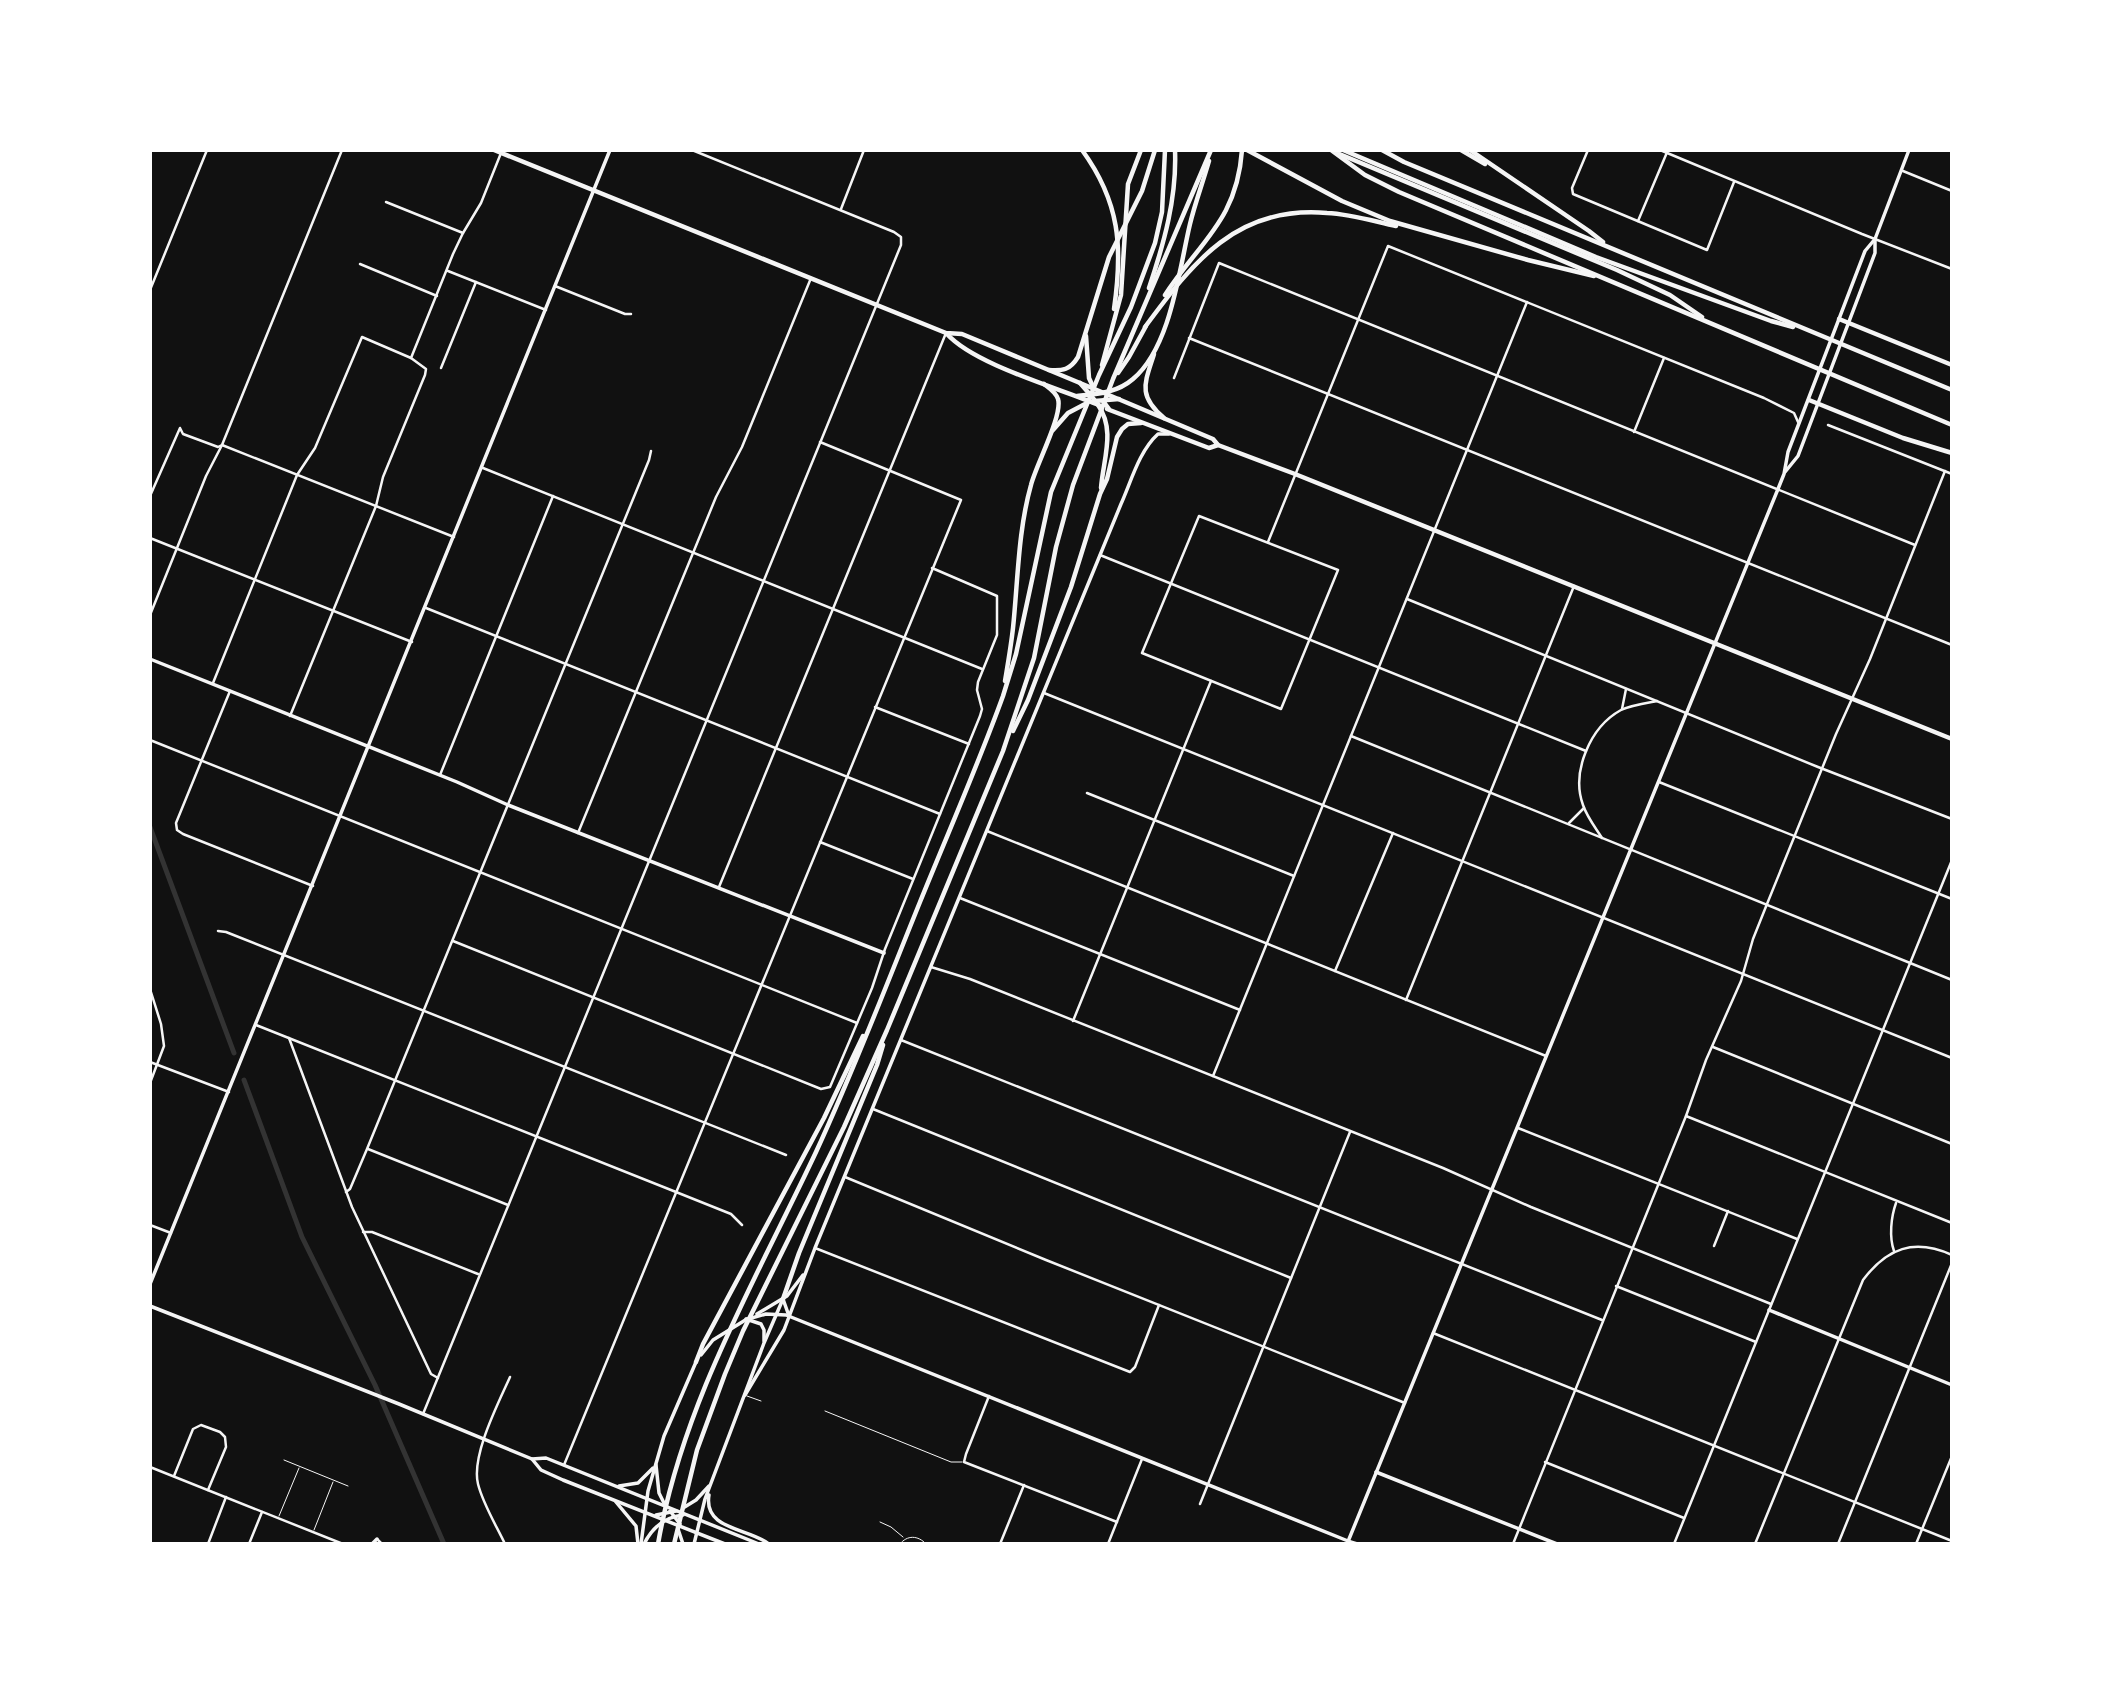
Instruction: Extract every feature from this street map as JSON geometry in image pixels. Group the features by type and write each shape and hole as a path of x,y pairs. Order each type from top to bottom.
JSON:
{"main road":[{"path":"494,150 946,333 962,334 1213,439 1218,445 1951,738"},
{"path":"150,1284 610,150"},
{"path":"1082,150 1097,171 1117,228 1118,273 1111,330"},
{"path":"1099,374 1121,295 1128,184 1142,150"},
{"path":"1049,370 1064,371 1074,364 1086,335 1109,257 1142,191 1156,150"},
{"path":"659,1542 674,1473 699,1398 815,1153 1003,696 1016,654 1047,506 1099,374 1132,307 1155,243 1162,212 1164,150"},
{"path":"1139,319 1164,243 1176,167 1175,150"},
{"path":"1003,751 1034,658 1063,518 1092,434 1212,150"},
{"path":"1164,418 1152,406 1144,390 1146,378 1172,308 1191,220 1212,150"},
{"path":"1156,312 1172,285 1208,241 1224,215 1237,185 1244,150 1342,201 1390,221 1608,280"},
{"path":"1330,150 1530,231 1771,321 1807,331"},
{"path":"1330,150 1365,175 1399,192 1951,425"},
{"path":"1343,150 1670,295 1712,324"},
{"path":"1382,150 1404,162 1951,390"},
{"path":"1461,150 1504,174"},
{"path":"1470,150 1609,247"},
{"path":"746,1320 765,1314 790,1317 1348,1542 1778,489 1788,452 1865,251 1875,239 1909,150"},
{"path":"1113,379 1145,327 1197,262 1226,237 1248,226 1303,212 1336,214 1422,231"},
{"path":"1784,474 1798,456 1819,404 1875,253 1875,239"},
{"path":"1839,320 1951,365"},
{"path":"946,333 956,344 1003,367 1097,402"},
{"path":"1086,335 1089,378 1098,394 1097,402 1108,436 1100,494"},
{"path":"1077,396 1118,389 1133,380 1157,346"},
{"path":"1003,696 1013,631 1025,508 1038,463 1058,411 1054,391 1044,383"},
{"path":"1080,383 1097,402 1109,410 1209,448 1218,445"},
{"path":"1050,436 1068,413 1097,402 1119,399"},
{"path":"1809,400 1903,438 1951,453"},
{"path":"674,1543 689,1478 714,1401 743,1331 830,1157 887,1030 1003,751 1028,700 1072,587 1107,479 1119,432 1128,424 1141,423"},
{"path":"745,1395 790,1317 986,831 1144,453 1156,435 1169,434"},
{"path":"150,659 508,805 884,953"},
{"path":"641,1544 647,1499 671,1416 703,1344 824,1118 870,1023"},
{"path":"694,1544 713,1478 799,1253 877,1065 887,1030"},
{"path":"696,1362 713,1340 783,1299 807,1270"},
{"path":"783,1299 790,1317"},
{"path":"150,1306 533,1459 546,1458 666,1506"},
{"path":"1769,1310 1951,1385"},
{"path":"746,1320 763,1326 764,1343"},
{"path":"533,1459 541,1470 654,1516 685,1515 760,1544"},
{"path":"612,1484 623,1486 638,1483 656,1463"},
{"path":"656,1463 659,1493 681,1534 683,1544"},
{"path":"1376,1472 1557,1544"},
{"path":"641,1544 671,1515 696,1500 713,1478"},
{"path":"713,1478 708,1504 714,1517 769,1544"},
{"path":"614,1501 636,1526 641,1544"},
{"path":"657,1503 683,1527"},
{"path":"675,1524 725,1544"},
{"path":"372,1544 377,1539"}],"street":[{"path":"150,289 207,150"},
{"path":"150,615 342,150"},
{"path":"423,1414 901,245 901,237 692,150"},
{"path":"840,211 864,150"},
{"path":"1588,150 1572,188 1573,194 1707,250 1734,182"},
{"path":"1660,150 1951,269"},
{"path":"1638,222 1667,152"},
{"path":"411,358 463,233 481,203 501,153"},
{"path":"1901,170 1951,191"},
{"path":"386,202 463,233"},
{"path":"1268,542 1388,246 1764,398 1791,411 1797,417 1799,425"},
{"path":"1174,378 1219,263 1915,545"},
{"path":"360,264 437,296"},
{"path":"447,271 546,310"},
{"path":"578,833 721,486 742,447 811,278"},
{"path":"441,368 476,282"},
{"path":"555,286 631,314"},
{"path":"1213,1076 1527,302"},
{"path":"718,889 946,333"},
{"path":"213,684 298,475 316,449 362,337 411,358 426,369 425,375 381,483 376,506 290,716"},
{"path":"1189,338 1951,645"},
{"path":"1634,432 1664,358"},
{"path":"1828,425 1951,474"},
{"path":"150,496 180,428 183,433 195,438 218,447 222,445 454,538"},
{"path":"564,1465 961,500 820,442"},
{"path":"346,1192 350,1189 425,1010 651,451"},
{"path":"483,468 982,669"},
{"path":"1513,1544 1686,1116 1700,1073 1743,974 1767,904 1945,471"},
{"path":"439,775 553,496"},
{"path":"1199,516 1268,542 1338,570 1282,709 1142,653 1199,516"},
{"path":"150,538 412,642"},
{"path":"1100,555 1586,751"},
{"path":"453,941 826,1089 832,1083 857,1023 982,709 977,690 982,669 997,635 997,596 932,568"},
{"path":"1406,1000 1574,586"},
{"path":"1407,599 1951,819"},
{"path":"426,608 940,814"},
{"path":"1073,1021 1211,681"},
{"path":"1622,709 1626,687"},
{"path":"230,691 176,822 177,830 313,886"},
{"path":"1044,693 1951,1058"},
{"path":"1602,838 1584,808 1580,785 1581,767 1586,751 1600,729 1622,709 1658,700"},
{"path":"875,707 969,744"},
{"path":"1351,736 1951,979"},
{"path":"150,740 857,1023"},
{"path":"1658,782 1951,899"},
{"path":"1087,793 1294,876"},
{"path":"1568,824 1584,808"},
{"path":"986,831 1546,1056"},
{"path":"1335,971 1392,833"},
{"path":"820,842 914,879"},
{"path":"1674,1544 1951,860"},
{"path":"960,898 1240,1010"},
{"path":"218,931 425,1010 786,1155"},
{"path":"931,967 970,979 1213,1076 1771,1304"},
{"path":"150,989 161,1024 164,1046 150,1083"},
{"path":"256,1025 731,1214 742,1225"},
{"path":"289,1038 363,1232 430,1374 438,1378"},
{"path":"901,1040 1602,1320"},
{"path":"1713,1047 1951,1144"},
{"path":"150,1062 229,1092"},
{"path":"873,1109 1291,1278"},
{"path":"1686,1116 1951,1223"},
{"path":"1517,1128 1797,1239"},
{"path":"1200,1504 1350,1132"},
{"path":"367,1149 508,1205"},
{"path":"845,1177 1405,1403"},
{"path":"1894,1251 1891,1239 1896,1201"},
{"path":"1714,1246 1728,1211"},
{"path":"150,1225 171,1233"},
{"path":"363,1232 372,1232 480,1274"},
{"path":"1755,1544 1863,1280 1881,1260 1903,1248 1926,1247 1951,1255"},
{"path":"816,1248 1130,1372 1135,1367 1159,1305"},
{"path":"1838,1544 1951,1263"},
{"path":"1616,1286 1756,1342"},
{"path":"1433,1333 1951,1541"},
{"path":"505,1544 477,1482 477,1462 510,1377"},
{"path":"989,1396 964,1462 1117,1522"},
{"path":"173,1476 193,1429 201,1425 220,1432 225,1437 226,1447 208,1490"},
{"path":"1916,1544 1951,1457"},
{"path":"1108,1544 1142,1459"},
{"path":"1545,1462 1684,1518"},
{"path":"150,1467 343,1544"},
{"path":"1000,1544 1025,1484"},
{"path":"208,1544 226,1497"},
{"path":"249,1544 262,1512"},
{"path":"377,1539 382,1544"},
{"path":"1348,1542 1359,1544"}],"lane":[{"path":"745,1395 761,1401"},
{"path":"825,1411 951,1462 964,1462"},
{"path":"284,1460 348,1486"},
{"path":"279,1518 299,1466"},
{"path":"313,1532 334,1480"},
{"path":"880,1522 891,1527 904,1539"},
{"path":"900,1544 904,1539 913,1537 926,1544"}],"waterway":[{"path":"150,827 234,1053"},
{"path":"244,1080 302,1237 375,1385 444,1544"}]}
